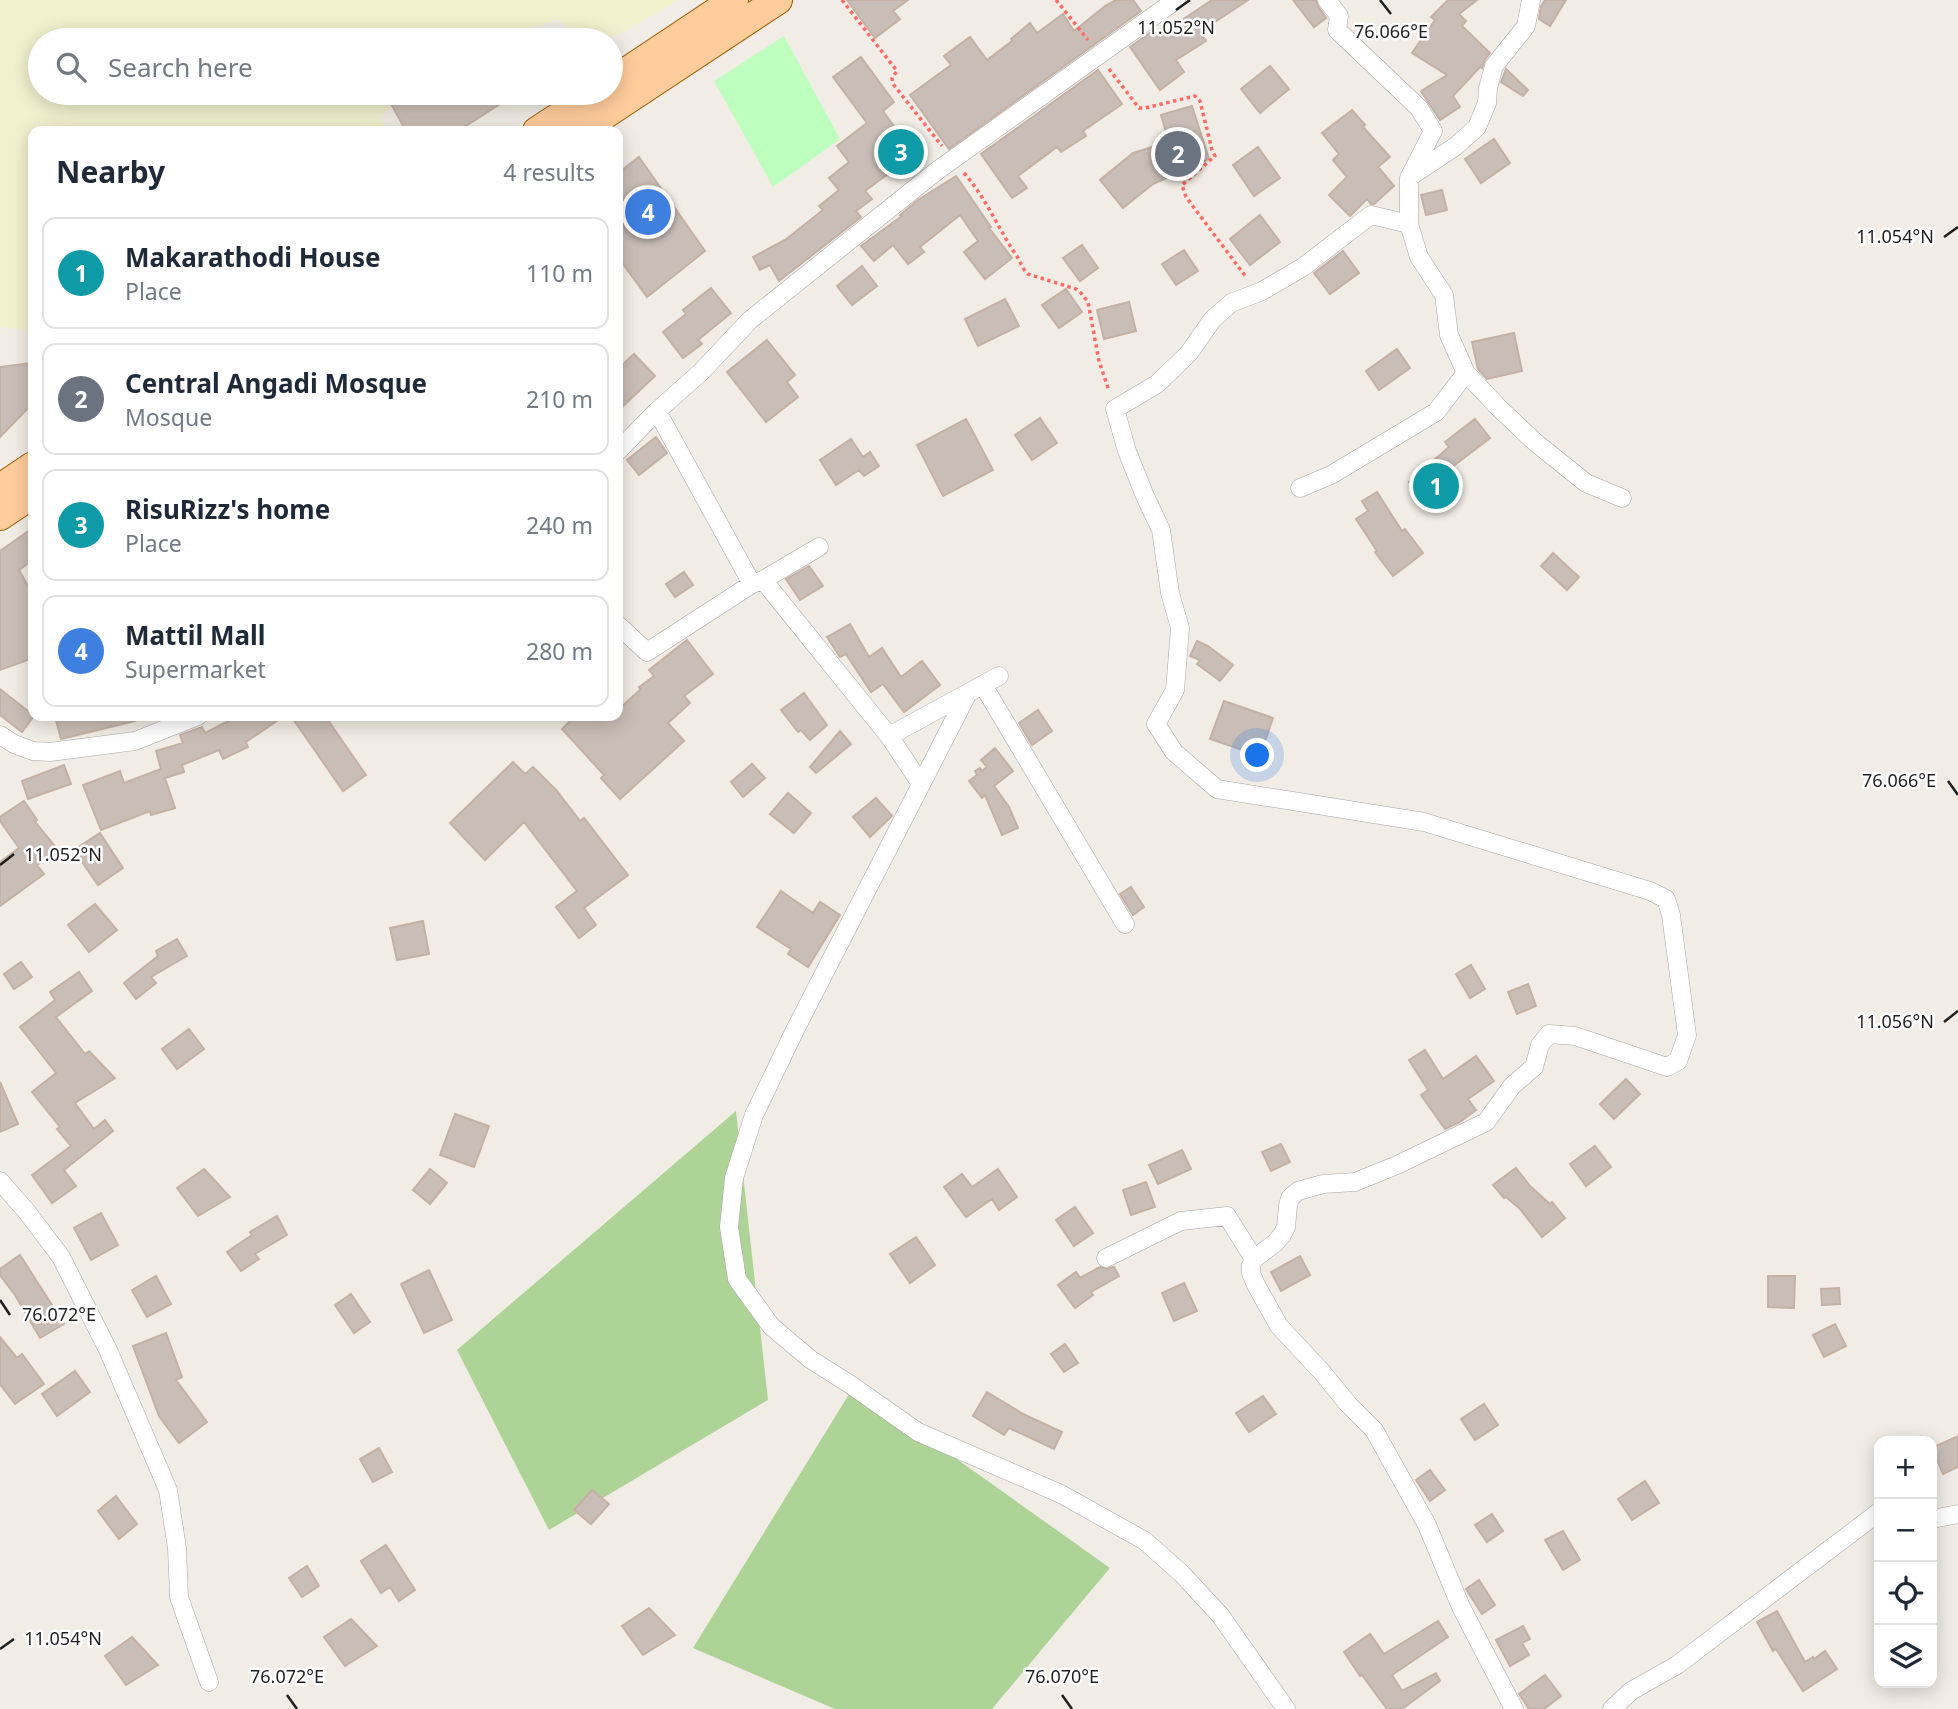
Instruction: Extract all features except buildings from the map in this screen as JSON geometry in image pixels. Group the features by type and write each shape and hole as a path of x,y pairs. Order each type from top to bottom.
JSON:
{"main road":[{"path":"623,74 734,0"},
{"path":"623,103 778,0"},
{"path":"545,126 577,105"},
{"path":"588,126 619,105"},
{"path":"0,488 28,469"},
{"path":"0,516 28,497"}],"street":[{"path":"623,447 657,411 701,372 750,320 952,159 1177,0"},
{"path":"1327,0 1339,16 1337,30 1419,108 1433,131 1409,178 1409,224 1419,257 1444,295 1449,335 1466,373 1535,442 1586,483 1622,498"},
{"path":"1409,178 1456,146 1478,127 1494,66 1526,26 1531,0"},
{"path":"1409,224 1371,215 1303,267 1258,293 1231,303 1212,320 1189,354 1157,384 1115,410 1127,452 1161,530 1170,593 1180,628 1175,690 1156,724 1174,752 1217,789 1424,822 1650,891 1666,899 1671,915 1687,1035 1678,1061 1667,1067 1575,1036 1549,1034 1540,1045 1534,1067 1512,1086 1486,1122 1355,1182 1323,1184 1298,1191 1290,1198 1286,1227 1282,1235 1254,1259 1251,1265 1251,1273 1279,1326 1374,1430 1427,1525 1451,1584 1514,1709"},
{"path":"1300,488 1331,475 1436,412 1466,373"},
{"path":"657,411 757,582 889,736 921,783"},
{"path":"623,630 647,652 757,582 820,547"},
{"path":"889,736 999,676"},
{"path":"975,689 921,783 754,1115 734,1178 729,1227 737,1279 771,1326 810,1359 918,1432 1061,1494 1145,1541 1182,1574 1220,1615 1286,1709"},
{"path":"975,689 1125,924"},
{"path":"0,735 33,751 50,752 135,741 185,721"},
{"path":"0,1181 61,1257 108,1350 168,1490 177,1548 179,1597 209,1682"},
{"path":"1106,1258 1181,1221 1227,1216 1254,1259"},
{"path":"1937,1517 1958,1514"},
{"path":"1612,1709 1631,1691 1677,1665 1874,1517"}],"path":[{"path":"842,0 897,71 892,78 894,85 977,188 1023,270 1081,293 1087,303 1099,361 1115,410"},
{"path":"1056,0 1139,108 1195,96 1200,102 1215,156 1182,185 1186,197 1258,293"}],"green space":[{"path":"0,0 679,0 623,32 623,28 568,28 559,19 531,28 28,28 28,105 397,105 380,116 385,126 28,126 28,331 0,326"},
{"path":"784,36 840,139 773,187 714,81"},
{"path":"736,1111 768,1400 549,1530 457,1350"},
{"path":"854,1386 1110,1568 992,1709 835,1709 693,1648"}],"place":[{"name":"RisuRizz's home","path":"901,152"},
{"name":"Central Angadi Mosque","path":"1178,154"},
{"name":"Mattil Mall","path":"648,212"},
{"name":"Makarathodi House","path":"1436,486"}]}
